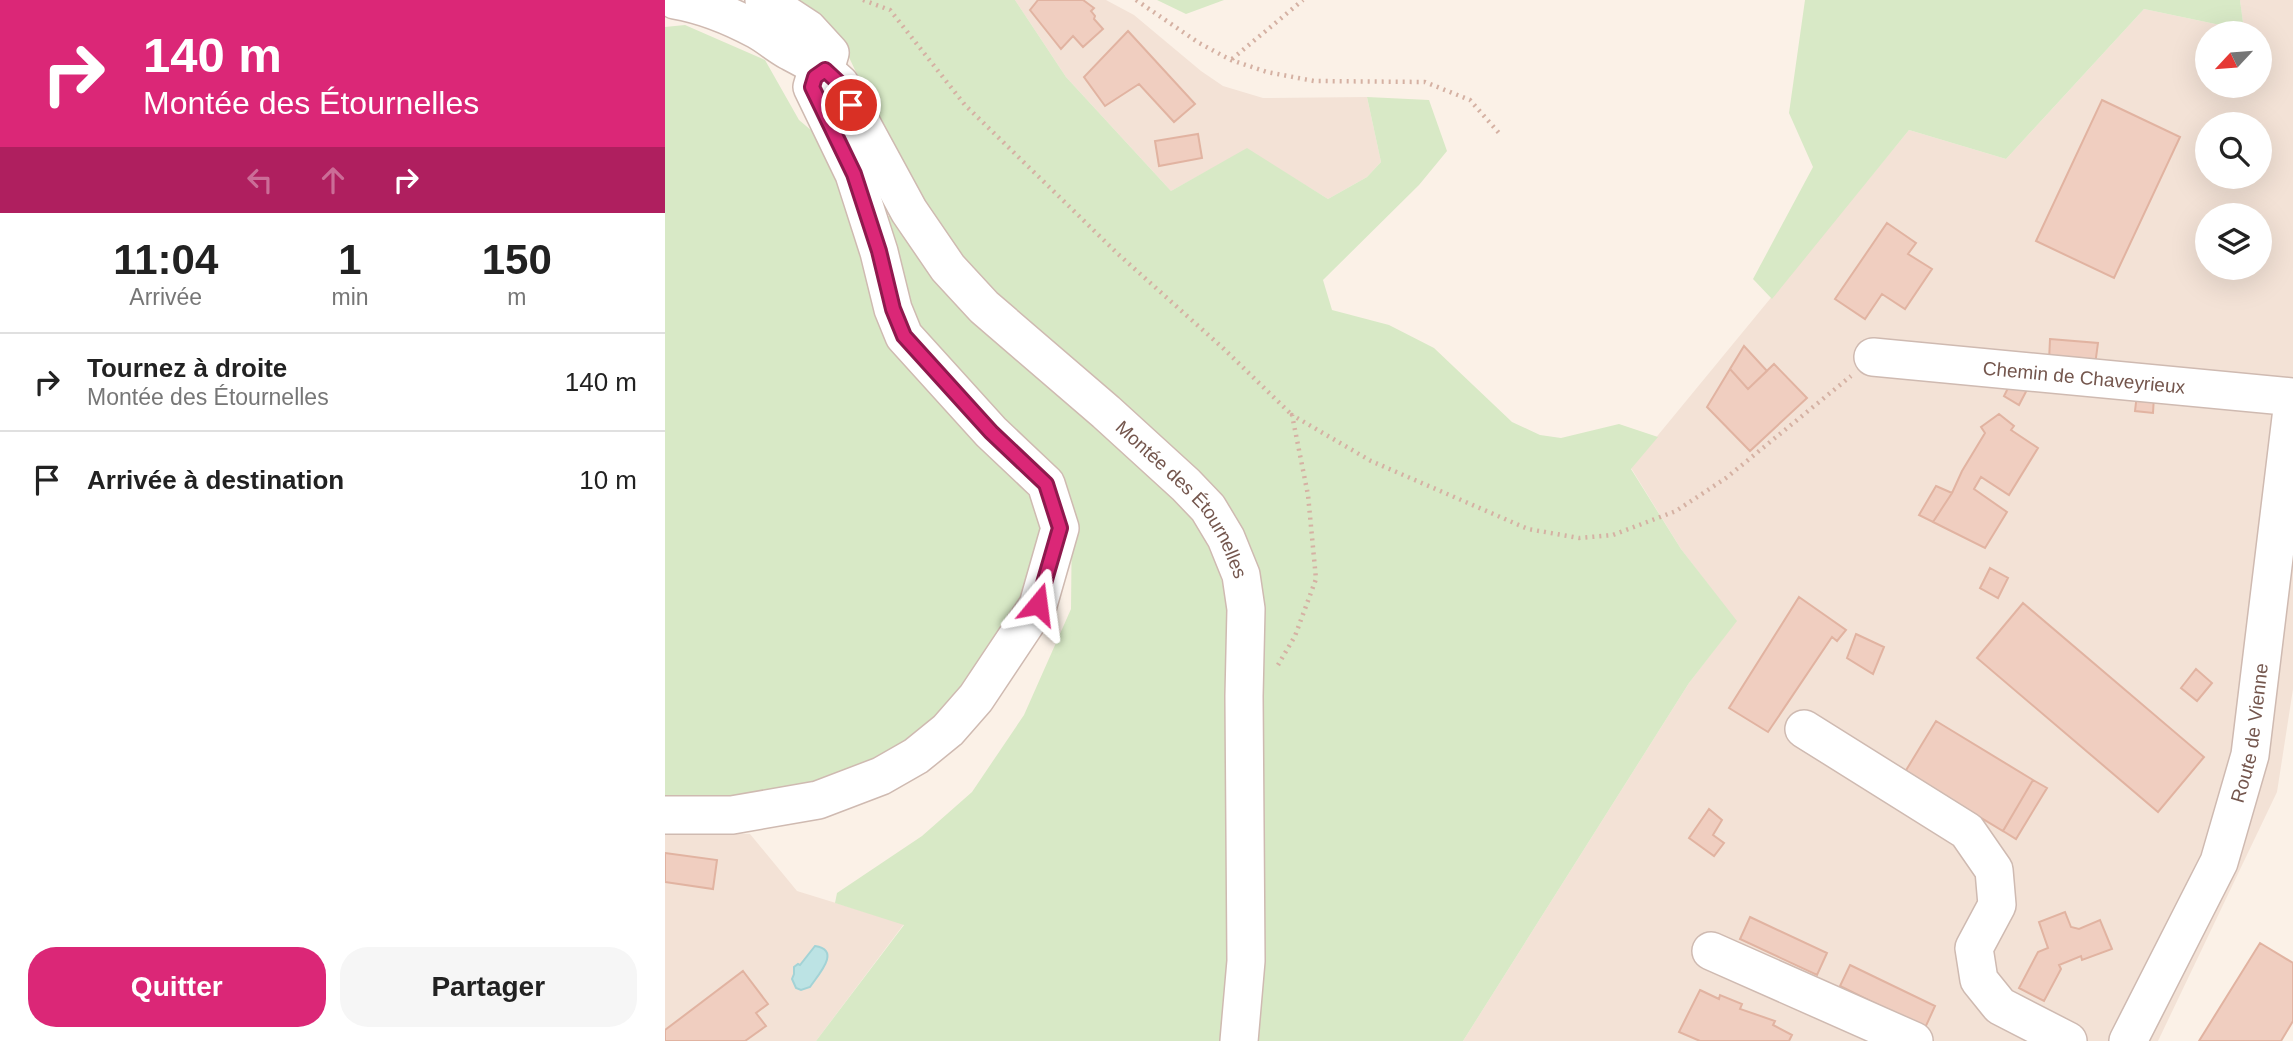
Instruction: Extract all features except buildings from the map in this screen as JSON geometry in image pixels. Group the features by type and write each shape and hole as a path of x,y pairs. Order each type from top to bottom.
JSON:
{"street":[{"name":"Montée des Étournelles","path":"675,0 723,13 759,31 786,50 825,70 839,83 909,211 948,268 984,307 1107,412 1208,508 1226,538 1241,575 1246,610 1246,961 1239,1041"},
{"path":"665,815 732,815 818,800 881,776 916,756 947,730 976,698 1038,604 1060,528 1046,484 991,432 904,336 893,309 879,251 854,174 812,87 815,77 825,70 830,53 808,29 764,0"},
{"name":"Chemin de Chaveyrieux","path":"1873,357 2293,399"},
{"name":"Route de Vienne","path":"2128,1041 2219,862 2250,755 2293,399"},
{"path":"1804,729 1967,831 1994,870 1997,905 1974,948 1979,980 2000,1006 2067,1041"},
{"path":"1711,951 1914,1041"}],"path":[{"path":"863,0 890,10 965,105 1118,254 1224,349 1292,415 1371,461 1528,530 1579,538 1613,536 1676,511 1726,478 1873,357"},
{"path":"1136,0 1199,43 1231,60 1267,72 1314,80 1425,82 1470,100 1499,133"},
{"path":"1231,60 1303,0"},
{"path":"1244,695 1270,679 1295,636 1316,579 1308,495 1292,415"}],"shaded area":[{"path":"1015,0 1106,0 1134,15 1223,86 1263,98 1367,97 1381,162 1367,177 1328,199 1247,149 1171,191 1066,77"},
{"path":"2240,0 2293,0 2293,689 2277,792 2158,1041 1463,1041 1689,683 1736,621 1681,549 1631,468 1909,130 2006,159 2144,9 2201,21 2195,21 2195,98 2272,98 2272,21 2243,21"},
{"path":"665,831 750,834 797,891 904,924 816,1041 665,1041"}],"green space":[{"path":"782,0 1015,0 1066,77 1171,191 1247,148 1328,199 1367,177 1381,162 1367,97 1429,100 1447,151 1419,185 1323,280 1332,310 1389,325 1434,348 1512,422 1540,435 1561,438 1619,424 1658,437 1631,469 1681,549 1737,621 1689,683 1463,1041 1251,1041 1255,565 1236,516 1204,477 1015,311 957,250 908,183 847,53"},
{"path":"1157,0 1224,0 1186,14"},
{"path":"1805,0 2240,0 2243,21 2201,21 2144,9 2006,159 1909,130 1772,299 1753,279 1813,167 1789,113"},
{"path":"685,25 765,60 799,120 825,142 902,348 1024,489 1039,509 1046,532 1033,595 938,727 807,797 665,803 665,27"},
{"path":"896,214 1186,507 1218,568 1229,608 1233,950 1222,1041 816,1041 904,925 835,903 837,893 922,836 972,792 1024,715 1071,609 1072,512 908,317 885,217"}],"water":[{"path":"815,946 827,952 826,964 810,987 801,990 796,988 792,979 794,967 800,965"}],"route":[{"path":"851,105 839,83 825,70 815,77 812,87 854,174 879,251 893,309 904,336 991,432 1046,484 1060,528 1038,604"}]}
